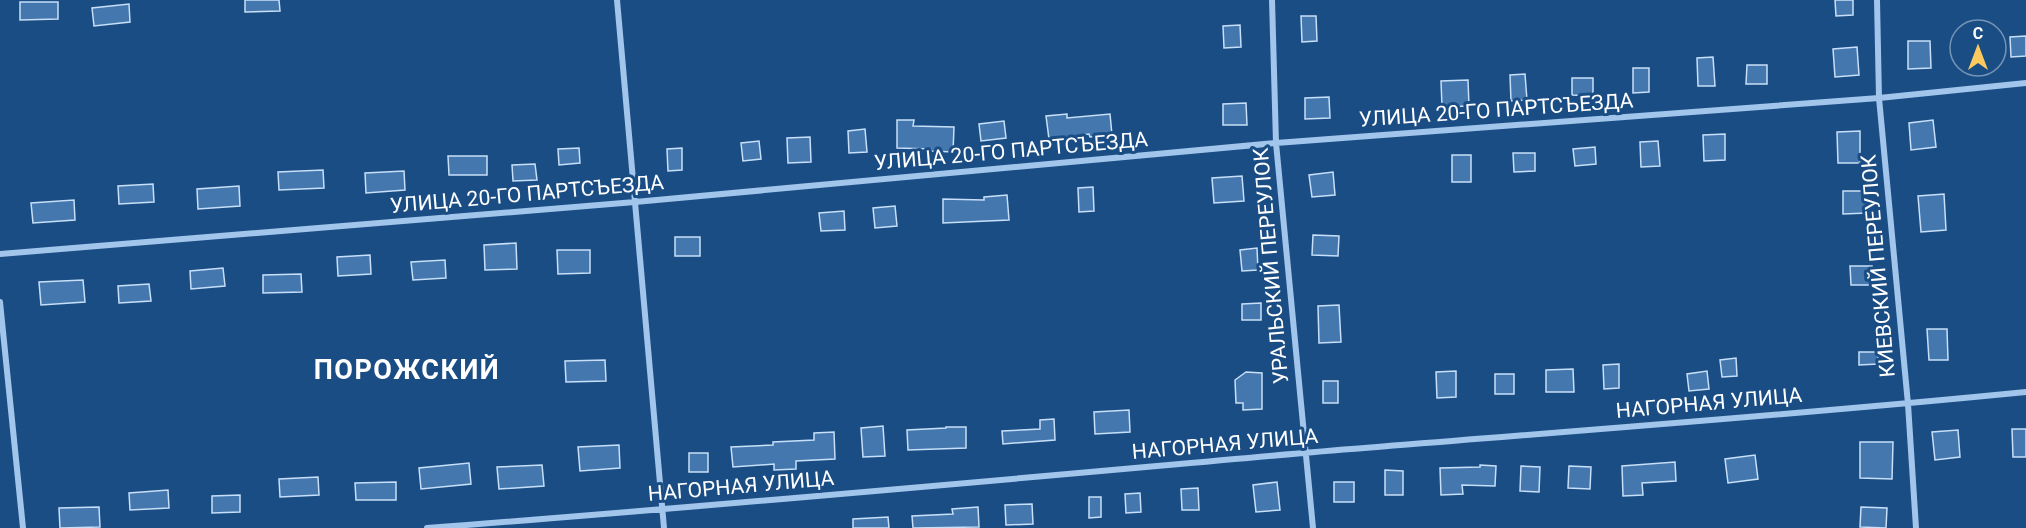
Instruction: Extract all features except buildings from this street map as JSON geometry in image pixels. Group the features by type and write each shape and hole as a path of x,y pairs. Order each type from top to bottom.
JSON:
{"street":[{"path":"617,0 664,528"},
{"name":"УРАЛЬСКИЙ ПЕРЕУЛОК","path":"1272,0 1276,143 1313,528"},
{"name":"КИЕВСКИЙ ПЕРЕУЛОК","path":"1877,0 1879,98 1908,404 1916,528"},
{"name":"УЛИЦА 20-ГО ПАРТСЪЕЗДА","path":"0,254 634,202 1276,143 1879,98 2026,83"},
{"path":"0,302 23,528"},
{"name":"НАГОРНАЯ УЛИЦА","path":"427,528 663,510 2026,392"}],"district":[{"name":"ПОРОЖСКИЙ","path":"407,370"}]}
